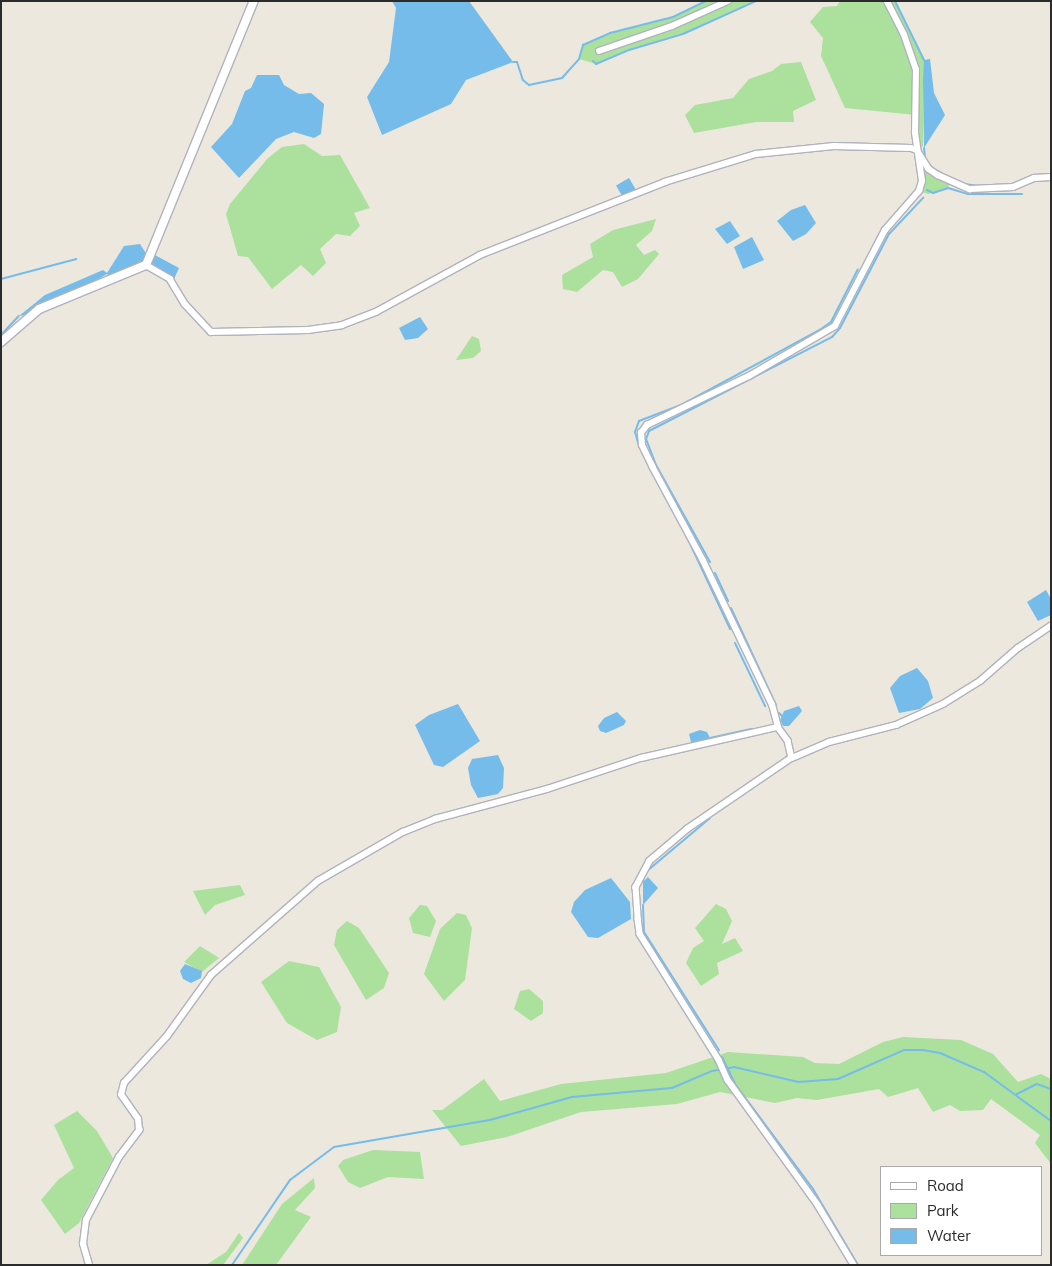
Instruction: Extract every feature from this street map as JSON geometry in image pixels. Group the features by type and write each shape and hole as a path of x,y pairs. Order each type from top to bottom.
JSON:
{"street":[{"path":"1,342 39,309 146,265 254,1"},
{"path":"599,51 672,26 728,1"},
{"path":"792,758 788,741 778,727 772,706 691,538 642,445 641,433 647,425 749,376 835,326 885,230 920,191 922,181 917,150 916,70 904,35 887,1"},
{"path":"146,265 170,279 185,304 211,332 308,330 342,325 408,297 440,275 480,255 665,182 734,159 834,146 917,150 934,172 970,189 1013,187 1034,178 1051,177"},
{"path":"854,1265 818,1205 728,1080 719,1060 640,934 636,887 650,861 688,829 792,758 828,742 896,725 944,704 980,682 1018,648 1051,626"},
{"path":"89,1265 83,1244 86,1220 119,1157 139,1130 138,1119 121,1094 124,1083 167,1036 211,975 318,881 403,832 435,819 547,789 641,758 778,727"}],"green space":[{"path":"706,1 756,1 683,34 629,50 596,64 579,59 583,45 610,33 673,17"},
{"path":"840,1 895,1 924,60 923,146 917,150 916,115 845,108 821,56 823,38 810,22 823,7 837,6"},
{"path":"801,62 816,100 793,111 794,122 756,122 694,133 685,115 695,105 733,98 749,79 772,71 781,64"},
{"path":"304,144 322,156 340,155 370,208 354,213 360,226 350,236 336,234 320,249 326,263 313,276 301,265 272,289 248,257 238,256 226,214 230,204 268,158 282,147"},
{"path":"917,150 929,169 950,182 948,188 928,194 919,191 922,181"},
{"path":"656,219 652,231 636,245 644,255 655,250 659,254 638,279 622,287 613,272 603,270 577,292 563,289 562,275 593,257 590,244 613,230"},
{"path":"472,336 479,339 481,351 473,358 456,360"},
{"path":"240,885 245,895 215,905 205,915 193,891"},
{"path":"716,904 726,909 732,921 722,944 735,938 743,951 717,963 719,974 701,986 686,963 693,948 704,941 695,928"},
{"path":"420,905 427,906 436,921 430,937 413,933 409,918"},
{"path":"457,913 466,915 472,928 465,980 444,1001 424,974 440,929"},
{"path":"347,921 359,928 389,973 384,988 366,1000 334,945 337,930"},
{"path":"200,946 219,958 202,972 184,962"},
{"path":"289,961 319,967 341,1007 337,1032 317,1040 287,1023 261,982"},
{"path":"529,989 543,1001 543,1013 531,1021 514,1009 520,991"},
{"path":"903,1037 961,1040 993,1054 1018,1082 1041,1074 1051,1079 1051,1164 1035,1143 1040,1135 991,1099 983,1110 960,1111 950,1105 933,1112 918,1088 888,1097 879,1089 817,1100 797,1098 775,1103 720,1092 677,1104 581,1112 507,1137 461,1146 432,1110 442,1110 484,1079 500,1101 561,1084 666,1073 728,1052 803,1057 815,1063 839,1064 883,1042"},
{"path":"77,1111 97,1131 113,1158 79,1223 65,1234 41,1200 58,1180 74,1168 54,1125"},
{"path":"373,1150 420,1152 424,1179 388,1177 360,1188 348,1182 338,1166 343,1160"},
{"path":"314,1178 315,1188 295,1210 311,1217 276,1265 242,1265 282,1204"},
{"path":"239,1233 243,1238 223,1265 206,1265 226,1252"}],"water":[{"path":"392,1 469,1 513,62 466,80 451,104 382,135 367,97 389,62 396,8"},
{"path":"930,59 934,93 945,115 924,148 924,60"},
{"path":"257,75 279,75 284,85 299,94 311,93 324,104 321,134 314,138 294,132 276,139 239,178 211,147 232,124 245,91 251,88"},
{"path":"629,178 636,190 623,198 616,186"},
{"path":"805,205 816,223 806,234 793,241 777,221 791,210"},
{"path":"730,221 740,236 727,244 715,229"},
{"path":"752,237 764,260 743,269 734,247"},
{"path":"140,244 147,255 143,263 109,276 107,274 83,288 47,301 26,315 19,316 45,295 103,270 107,273 124,246"},
{"path":"153,254 179,268 174,279 151,263"},
{"path":"420,317 428,329 418,338 405,340 399,328"},
{"path":"1046,590 1051,599 1051,615 1038,621 1027,602"},
{"path":"917,668 928,681 933,698 920,709 899,713 890,688 900,676"},
{"path":"458,704 480,741 443,767 434,765 415,725 429,715"},
{"path":"799,706 802,711 789,726 783,726 780,720 784,711"},
{"path":"617,712 626,721 624,725 606,733 600,731 598,726 604,718"},
{"path":"700,730 707,732 710,738 699,743 691,742 689,734"},
{"path":"498,755 504,768 503,788 498,794 478,798 471,785 468,768 472,759"},
{"path":"648,877 658,888 643,905 643,882"},
{"path":"611,878 630,902 631,919 598,938 588,937 571,912 574,902 585,890"},
{"path":"185,964 202,971 201,978 191,983 183,979 180,971"}],"waterway":[{"path":"513,62 517,62 523,80 529,85 562,78 579,59 583,45 610,33 673,17 706,1"},
{"path":"593,61 596,64 629,50 683,34 756,1"},
{"path":"895,1 924,60"},
{"path":"924,148 925,158 931,167 943,174"},
{"path":"965,184 978,186"},
{"path":"927,190 933,193 948,188 968,194 1022,194"},
{"path":"710,562 656,465 646,439 649,431 832,337 840,328 889,234 923,198"},
{"path":"1,279 76,259"},
{"path":"670,506 639,446 635,432 639,421 683,404 821,329 831,322 858,269"},
{"path":"1,335 19,316"},
{"path":"686,535 730,629"},
{"path":"715,573 728,601"},
{"path":"731,608 776,705"},
{"path":"735,643 765,706"},
{"path":"779,713 782,716"},
{"path":"710,738 751,729"},
{"path":"647,871 710,818"},
{"path":"643,882 644,877"},
{"path":"643,905 644,932 719,1050"},
{"path":"232,1265 290,1180 334,1147 490,1120 572,1097 672,1088 712,1071 734,1067 798,1082 838,1079 904,1050 923,1050 940,1053 984,1072 1051,1121"},
{"path":"722,1057 735,1084 813,1189 858,1265"},
{"path":"1017,1094 1037,1084 1051,1089"}]}
